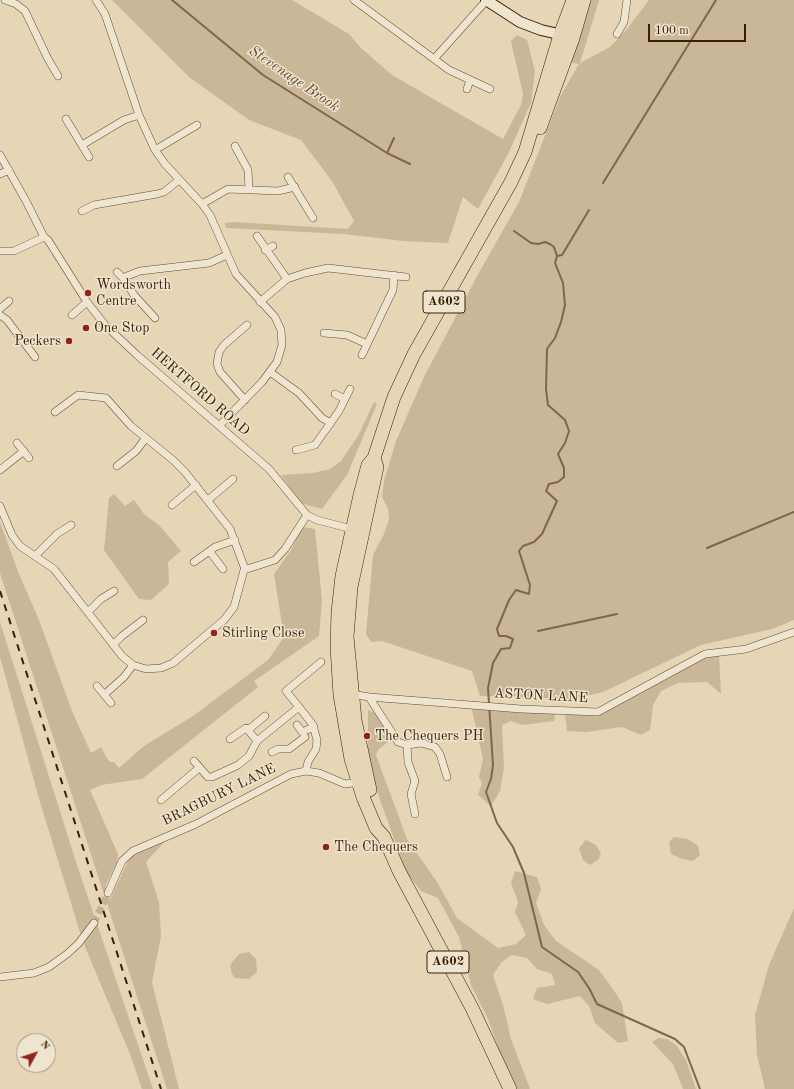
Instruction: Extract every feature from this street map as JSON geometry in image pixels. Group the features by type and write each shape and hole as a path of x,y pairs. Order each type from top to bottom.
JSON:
{"highway":[{"name":"A602","path":"525,152 560,35 573,0"},
{"name":"A602","path":"510,1089 472,1008 399,871 384,837 374,823 362,781 351,759 346,694 337,646 338,612 342,576 358,530 369,484 377,467 374,458 394,397 414,354 511,182 525,152 541,126 573,38 584,0"}],"street":[{"path":"4,0 16,4 25,11 56,66 58,76"},
{"path":"96,0 110,28 139,115 155,150 179,180 202,204 215,224 236,274 277,321 282,335 281,351 270,372 220,425"},
{"path":"354,0 434,59 490,90"},
{"path":"434,59 486,0 520,22 573,38"},
{"path":"617,34 624,22 627,0"},
{"path":"467,89 470,80"},
{"path":"82,145 124,120 139,115"},
{"path":"66,119 89,157"},
{"path":"155,150 197,125"},
{"path":"235,146 248,170 249,189"},
{"name":"HERTFORD ROAD","path":"0,155 37,221 44,237 48,240 87,302 118,339 220,425 269,469 307,515 317,520 358,530"},
{"path":"0,174 8,170"},
{"path":"288,177 313,218"},
{"path":"82,211 94,204 164,192 179,180"},
{"path":"202,204 224,190 234,188 278,191 295,187"},
{"path":"257,236 265,250 287,279"},
{"path":"0,251 14,251 44,237"},
{"path":"265,250 273,246"},
{"path":"124,279 127,276 140,271 209,263 227,255"},
{"path":"260,302 287,279 305,272 328,268 406,277"},
{"path":"117,272 124,279 134,295 155,318"},
{"path":"362,355 393,290 394,275"},
{"path":"0,309 9,300"},
{"path":"72,315 87,302"},
{"path":"147,310 154,304"},
{"path":"0,315 7,320 35,357"},
{"path":"244,400 220,372 217,364 219,352 224,345 240,337 247,325"},
{"path":"324,333 334,338 351,336 367,344"},
{"path":"270,372 299,392 322,418 330,423"},
{"path":"296,450 317,448 350,389"},
{"path":"335,394 345,399"},
{"path":"0,506 12,535 20,546 54,569 122,656 133,665 146,669 161,668 173,663 224,620 234,607 245,569 230,529 196,485 173,460 145,439 122,418 106,398 78,395 56,412"},
{"path":"117,466 136,451 145,439"},
{"path":"17,443 29,458"},
{"path":"0,470 24,451"},
{"path":"208,500 221,485 233,479"},
{"path":"172,505 196,485"},
{"path":"182,498 187,505"},
{"path":"245,569 275,560 285,549 307,515"},
{"path":"35,556 57,534 71,526"},
{"path":"194,562 220,545 235,540"},
{"path":"210,552 223,569"},
{"path":"88,612 99,597 114,591"},
{"path":"113,645 143,620"},
{"name":"ASTON LANE","path":"346,694 521,708 598,712 705,654 746,649 794,632"},
{"path":"306,771 317,744 314,727 286,691 321,662"},
{"path":"105,694 124,678 133,665"},
{"path":"97,686 111,703"},
{"path":"369,697 398,742 408,745 421,743 435,747 440,754 447,777"},
{"path":"194,761 208,777 216,775 246,759 257,741 299,707"},
{"path":"230,739 246,728 248,730 265,716"},
{"path":"297,725 306,738"},
{"path":"272,752 278,749 289,749 306,738 314,727"},
{"path":"248,730 257,741"},
{"path":"408,745 408,762 415,781 411,794 415,814"},
{"path":"161,800 199,768"},
{"name":"BRAGBURY LANE","path":"108,893 122,862 134,851 196,824 291,774 306,771 319,773 344,784 362,781"},
{"path":"404,793 411,794"},
{"path":"0,977 34,973 49,967 73,949 94,923"}],"shaded area":[{"path":"112,0 292,0 349,34 361,48 392,75 503,139 521,105 523,94 511,41 517,35 527,40 535,71 531,103 508,154 478,209 463,197 448,243 403,241 344,234 226,228 225,223 234,222 348,229 354,221 332,181 301,140 249,120 189,77"},
{"path":"587,0 599,0 580,63 610,47 627,29 649,0 794,0 794,620 772,629 701,645 603,692 573,699 480,696 472,671 382,641 371,642 366,634 373,555 384,534 389,519 388,509 382,497 384,481 396,441 424,377 476,278 519,202 561,95 579,64 568,62"},
{"path":"374,402 377,404 347,475 322,509 300,503 281,475 313,473 330,469 341,461 358,436"},
{"path":"114,494 125,506 134,500 144,514 160,526 181,551 168,562 169,584 151,600 139,599 104,550 109,498"},
{"path":"0,522 19,574 39,620 72,711 91,753 101,747 108,760 110,762 114,762 119,768 144,746 193,716 268,660 284,637 274,574 291,550 302,527 315,529 322,601 319,636 254,681 258,687 142,779 101,785 90,790 118,854 117,863 105,886 110,900 128,861 132,856 167,839 146,862 159,902 161,936 152,982 179,1089 167,1089 0,573"},
{"path":"0,622 78,868 153,1089 142,1089 130,1054 83,942 40,802 0,657"},
{"path":"719,654 721,694 707,682 678,683 661,691 653,705 650,730 641,735 622,727 586,732 567,731 565,714 598,714 707,655"},
{"path":"471,706 555,712 554,721 522,725 511,721 502,725 504,768 500,791 491,806 478,795 482,783 479,777 483,759"},
{"path":"368,710 378,714 383,722 388,742 378,750 376,755 407,839 437,882 457,918 498,948 516,944 526,935 515,912 518,902 511,883 515,871 537,877 541,889 536,903 544,925 556,941 599,970 613,989 622,1003 628,1041 618,1043 595,1023 589,1006 580,996 547,1004 533,999 537,988 555,985 552,974 537,969 527,958 512,955 502,962 493,975 503,1005 511,1039 530,1089 513,1089 488,1019 471,985 459,937 438,898 421,891 406,872 380,800 368,760"},
{"path":"674,837 688,839 698,846 700,855 693,861 682,859 671,854 669,842"},
{"path":"586,840 596,845 601,853 598,860 590,865 583,860 579,848"},
{"path":"794,908 794,1089 765,1089 757,1055 755,1015 769,965"},
{"path":"249,952 256,959 257,972 249,979 235,978 232,974 230,965 239,954"},
{"path":"658,1038 667,1039 677,1046 686,1060 696,1089 683,1089 673,1064 652,1042"}],"waterway":[{"name":"Stevenage Brook","path":"172,0 263,75 387,153 410,164"},
{"path":"603,183 716,0"},
{"path":"387,153 394,138"},
{"path":"557,256 562,255 589,210"},
{"name":"Stevenage Brook","path":"514,231 531,243 538,244 545,242 550,244 554,247 557,256 555,263 563,283 565,305 555,338 547,349 546,389 548,405 565,420 569,431 565,443 558,454 564,468 564,477 558,482 549,484 546,491 557,501 542,534 534,542 523,546 519,551 530,585 529,594 516,590 509,600 497,629 499,636 506,636 513,639 510,648 501,649 493,663 488,688 493,765 491,779 486,792 497,823 513,847 524,873 542,947 578,972 589,988 597,1004 675,1039 684,1047 700,1089"},
{"path":"707,548 794,512"},
{"path":"538,631 617,614"}],"tunnel":[{"path":"94,923 108,893"}],"railway":[{"path":"0,591 161,1089"}],"place":[{"name":"Wordsworth Centre","path":"88,293"},
{"name":"One Stop","path":"86,328"},
{"name":"Peckers","path":"69,341"},
{"name":"Stirling Close","path":"214,633"},
{"name":"The Chequers PH","path":"367,736"},
{"name":"The Chequers","path":"326,847"}]}
